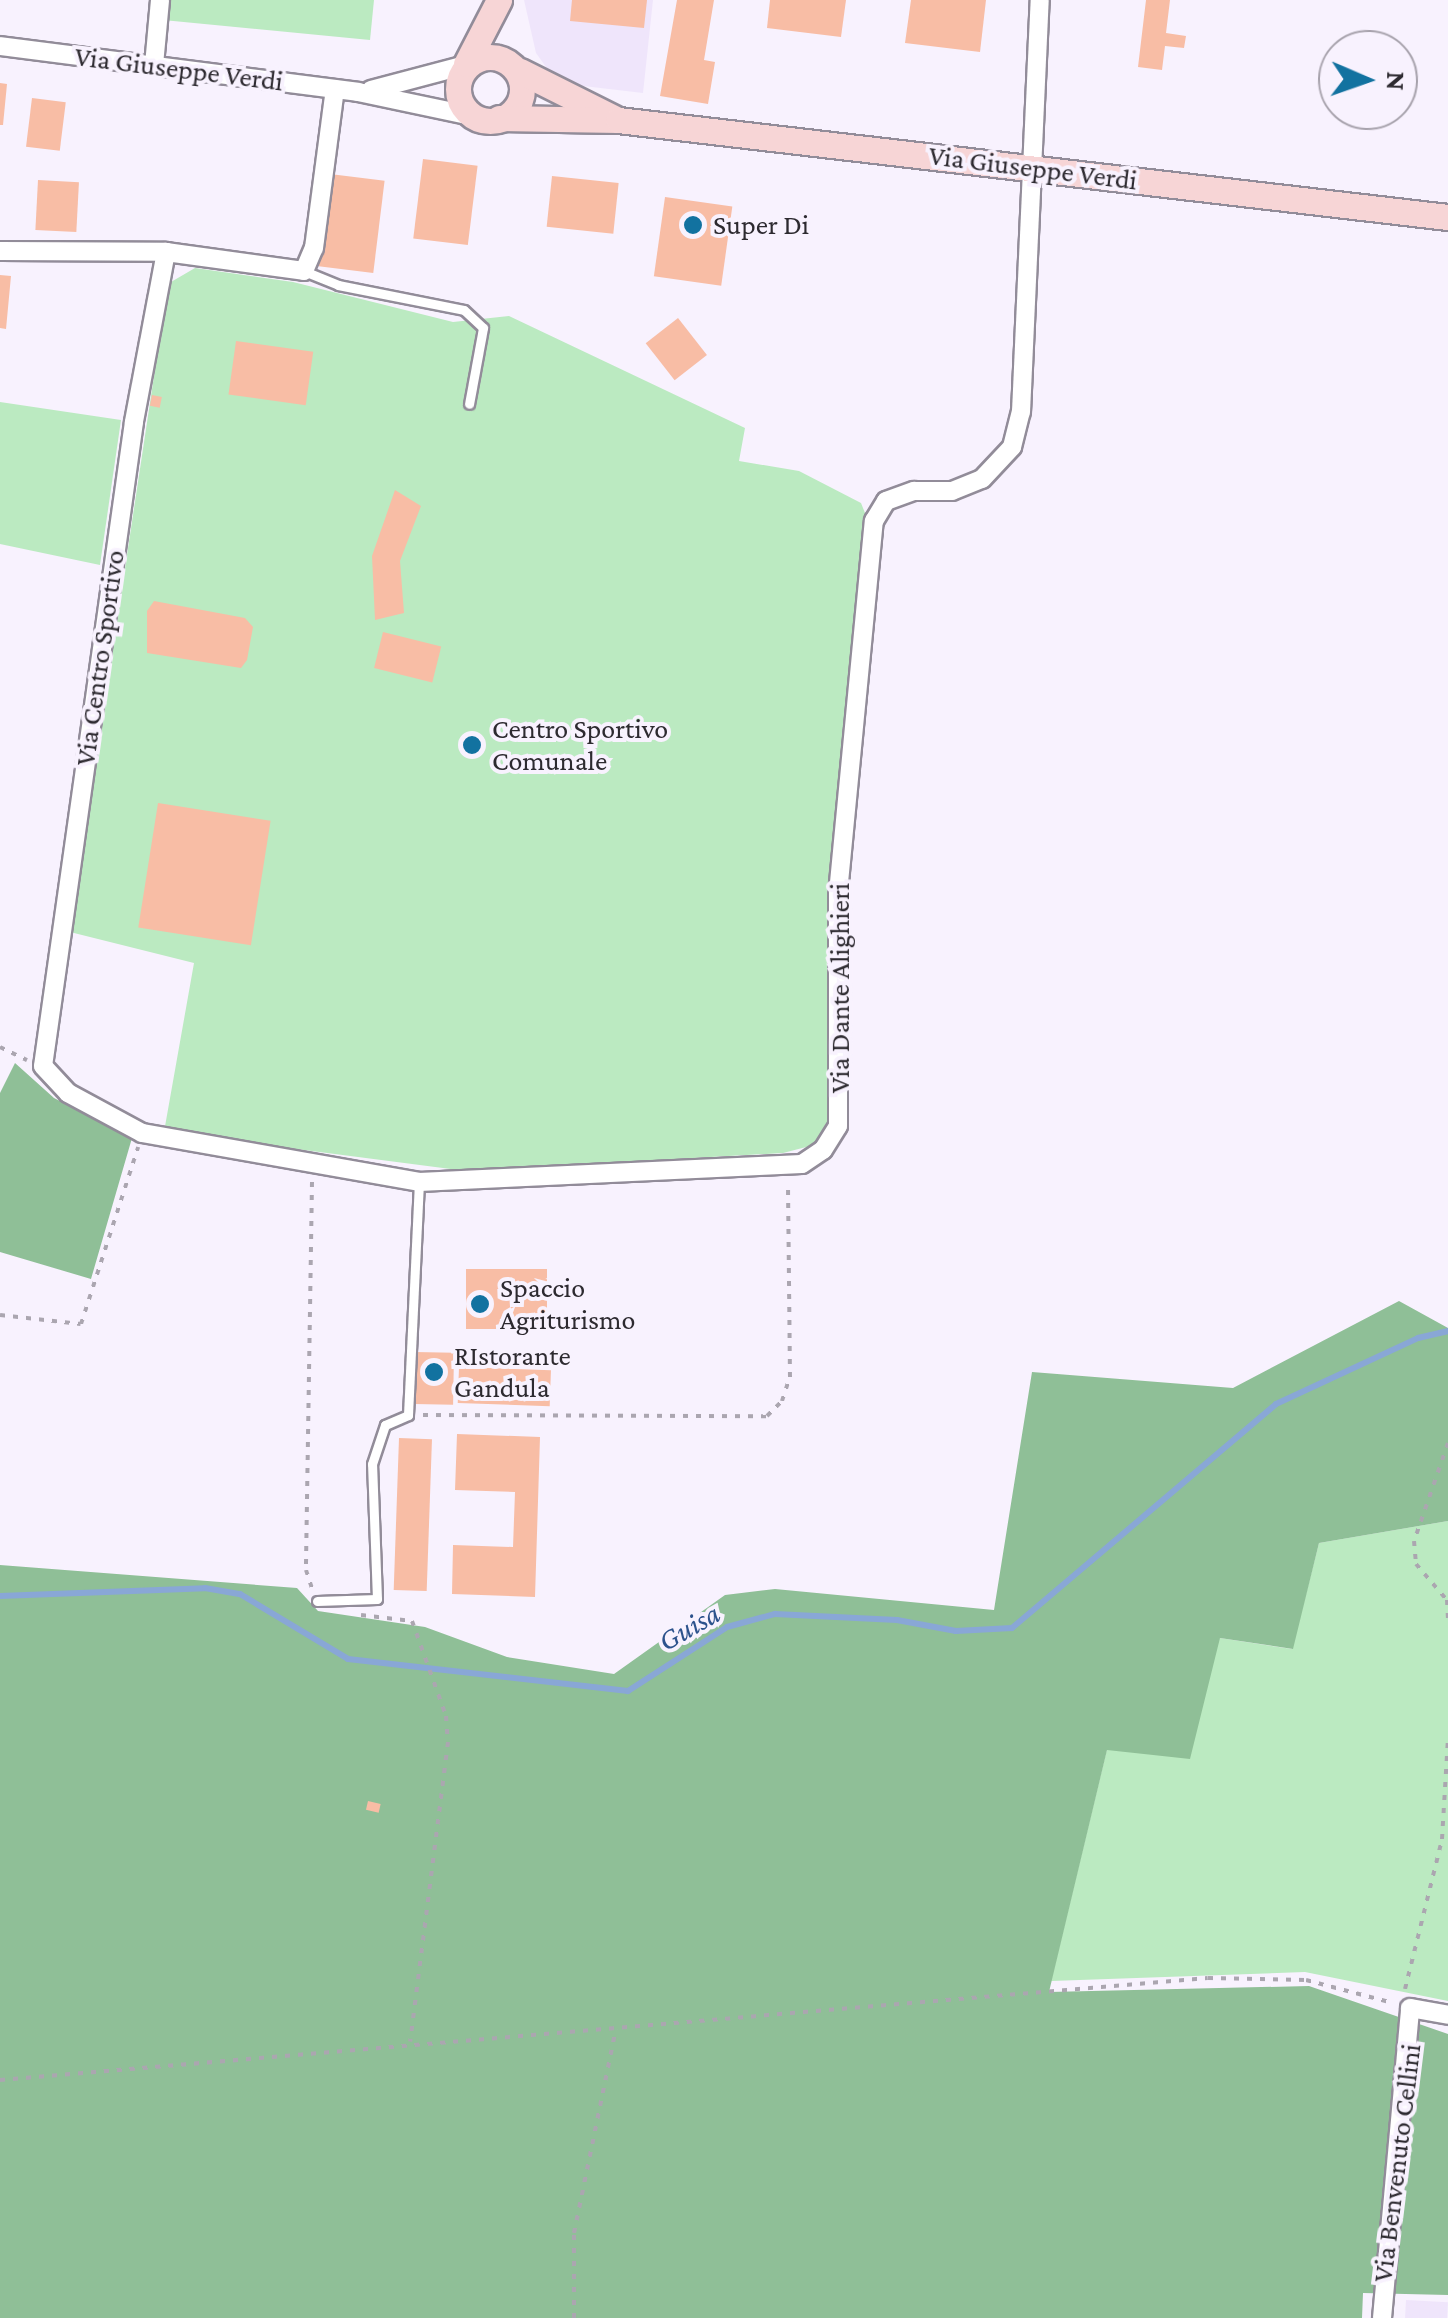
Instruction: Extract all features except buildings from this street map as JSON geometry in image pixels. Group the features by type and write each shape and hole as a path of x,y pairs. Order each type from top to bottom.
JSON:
{"street":[{"path":"154,65 160,0"},
{"path":"499,0 523,93 516,110 488,118 458,103 464,65 499,0"},
{"name":"Via Dante Alighieri","path":"788,1167 823,1150 838,1126 838,893 874,521 886,501 914,491 952,491 982,479 1012,447 1022,412 1040,0"},
{"name":"Via Giuseppe Verdi","path":"0,46 358,92 488,118 618,120 1448,216"},
{"path":"464,65 517,68"},
{"name":"Via Giuseppe Verdi","path":"358,92 420,82 464,65"},
{"name":"Via Giuseppe Verdi","path":"517,68 618,120"},
{"path":"0,251 166,252 304,271 314,248 334,89"},
{"name":"Via Centro Sportivo","path":"43,1066 134,422 166,252"},
{"path":"43,1066 68,1093 142,1133 419,1182 788,1167"},
{"path":"1410,2008 1448,2015"},
{"name":"Via Benvenuto Cellini","path":"1382,2318 1410,2008"}],"lane":[{"path":"304,271 338,286 464,310 483,328 469,404"},
{"path":"316,1601 377,1599 376,1438 385,1425 408,1415 419,1182"}],"path":[{"path":"0,1047 43,1066"},
{"path":"0,1316 81,1324 142,1133"},
{"path":"313,1162 306,1570 316,1601"},
{"path":"408,1415 767,1416 782,1401 790,1377 788,1167"},
{"path":"1448,1442 1414,1541 1416,1564 1448,1600 1448,1622"},
{"path":"359,1614 412,1622 437,1684 448,1742 410,2043"},
{"path":"1410,2008 1404,1992 1442,1838 1448,1737"},
{"path":"0,2080 1208,1978 1306,1980 1410,2008"},
{"path":"574,2318 574,2233 616,2029"}],"shaded area":[{"path":"524,0 653,0 643,93 575,85 551,74 536,53"},
{"path":"1406,2300 1448,2302 1447,2318 1405,2318"}],"green space":[{"path":"165,0 374,0 370,40 163,20"},
{"name":"Centro Sportivo Comunale","path":"195,268 293,282 453,322 509,316 745,428 739,461 799,471 861,503 867,518 828,897 830,1118 814,1145 783,1153 466,1171 164,1132 194,963 70,932 164,310 171,282"},
{"path":"0,402 121,420 100,565 0,544"},
{"path":"15,1063 54,1098 132,1138 91,1279 0,1252 0,1093"},
{"path":"1399,1301 1448,1328 1448,1521 1319,1543 1293,1649 1220,1638 1190,1759 1107,1750 1049,1992 1309,1986 1448,2034 1448,2295 1363,2293 1362,2318 0,2318 0,1565 297,1588 318,1611 425,1627 507,1657 614,1674 725,1595 775,1589 994,1610 1032,1372 1233,1388"},
{"path":"1448,1521 1448,2001 1305,1972 1051,1981 1107,1749 1220,1638 1292,1649 1319,1543"}],"waterway":[{"name":"Guisa","path":"0,1596 205,1588 240,1594 348,1659 628,1691 727,1627 775,1614 897,1620 956,1631 1012,1628 1276,1404 1418,1338 1448,1331"}],"place":[{"name":"Super Di","path":"693,225"},
{"name":"Centro Sportivo Comunale","path":"472,745"},
{"name":"Spaccio Agriturismo","path":"480,1304"},
{"name":"RIstorante Gandula","path":"434,1372"}]}
